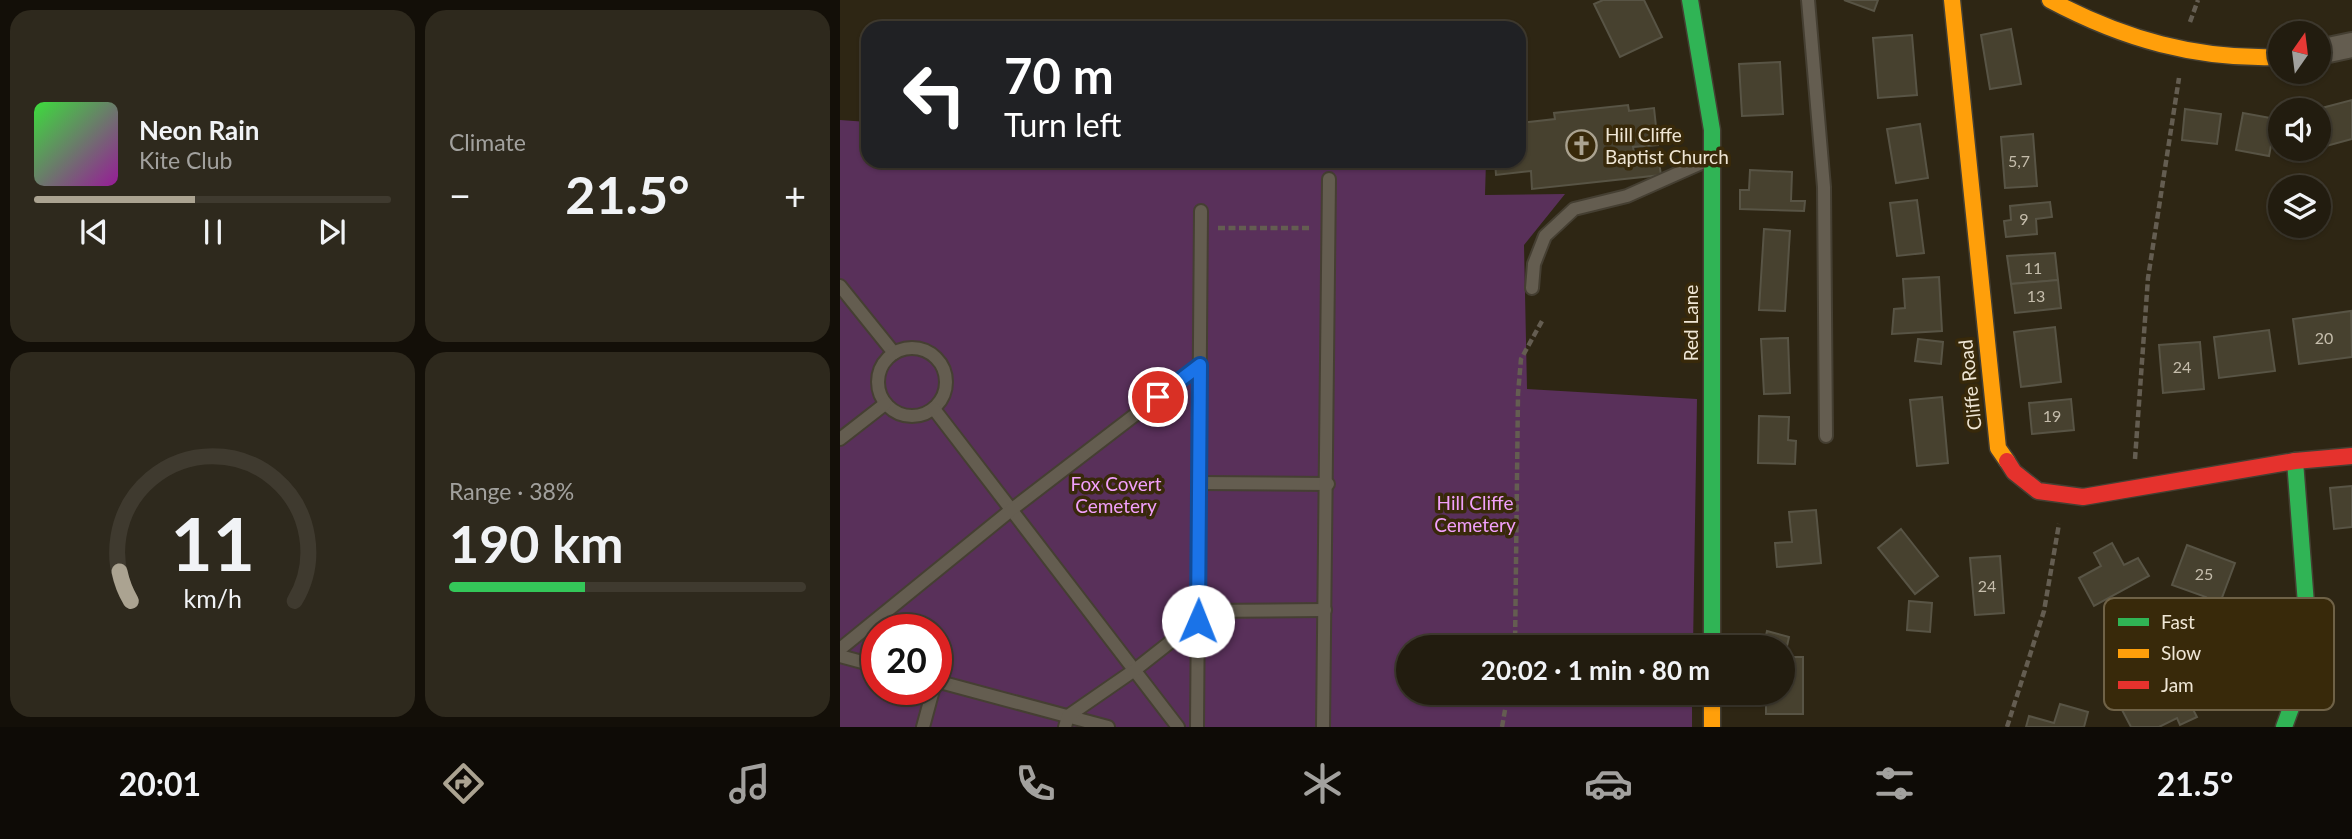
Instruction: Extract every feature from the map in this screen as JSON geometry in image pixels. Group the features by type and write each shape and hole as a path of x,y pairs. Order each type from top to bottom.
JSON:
{"street":[{"name":"Red Lane","path":"1690,0 1706,80 1712,159 1712,635"},
{"name":"Cliffe Road","path":"1952,0 1998,448 2014,472 2038,491 2083,497 2295,461 2352,456"},
{"path":"2050,0 2126,37 2183,50 2268,57"},
{"path":"2331,49 2352,45"},
{"path":"2295,461 2306,598"},
{"path":"1712,705 1712,727"},
{"path":"2284,727 2290,710"}],"lane":[{"path":"1808,0 1824,187 1826,436"},
{"path":"1532,288 1534,264 1545,236 1574,209 1627,196 1712,159"},
{"path":"1323,727 1328,484 1329,179"},
{"path":"1197,727 1201,211"},
{"path":"840,286 894,353"},
{"path":"916,348 927,351 944,367 946,390 934,409 914,417 893,412 885,404 877,383 885,361 894,353 916,348"},
{"path":"840,649 1011,510 1200,365"},
{"path":"840,439 885,404"},
{"path":"934,409 1178,727"},
{"path":"1199,483 1328,484"},
{"path":"1066,721 1136,669 1198,616 1325,610"},
{"path":"840,656 861,662"},
{"path":"952,686 1066,721 1108,727"},
{"path":"923,727 929,705"}],"path":[{"path":"2133,489 2148,278 2183,50 2187,29 2198,0"},
{"path":"1201,228 1329,228"},
{"path":"1515,635 1518,394 1521,359 1542,321"},
{"path":"2007,727 2044,611 2064,495"},
{"path":"1502,727 1506,705"}],"green space":[{"path":"840,120 861,122 861,168 1486,168 1485,195 1565,194 1524,245 1527,389 1697,399 1693,635 1396,635 1396,705 1692,705 1692,727 840,727"}],"building":[{"path":"1603,0 1644,0 1662,37 1620,57 1594,4"},
{"path":"1844,0 1878,0 1874,11"},
{"path":"2011,29 2021,84 1990,89 1981,35"},
{"path":"1912,35 1917,95 1878,98 1873,38"},
{"path":"1780,62 1783,114 1742,116 1739,64"},
{"path":"2352,100 2352,139 2331,145 2331,106"},
{"name":"Hill Cliffe Baptist Church","path":"1628,105 1629,111 1654,108 1658,145 1633,147 1635,158 1658,155 1661,175 1532,189 1531,171 1496,175 1496,168 1526,168 1526,122 1555,119 1554,113"},
{"path":"2185,109 2221,114 2217,144 2182,140"},
{"path":"2243,113 2268,118 2268,156 2236,150"},
{"path":"1920,124 1928,178 1896,183 1887,129"},
{"path":"2033,134 2037,186 2005,188 2001,137"},
{"path":"1750,170 1792,172 1791,201 1805,201 1804,211 1740,209 1740,190 1749,190"},
{"path":"1917,200 1924,253 1897,256 1890,203"},
{"path":"2050,202 2052,217 2036,219 2037,234 2006,237 2004,221 2011,220 2010,206"},
{"path":"1764,229 1790,231 1785,311 1759,310"},
{"path":"2055,253 2058,280 2011,284 2007,256"},
{"path":"1939,277 1942,331 1892,334 1894,309 1905,308 1903,279"},
{"path":"2058,280 2061,308 2015,313 2011,284"},
{"path":"2351,311 2352,357 2299,364 2293,319"},
{"path":"2055,327 2061,382 2021,387 2014,332"},
{"path":"2269,330 2275,371 2219,378 2214,337"},
{"path":"1788,338 1790,393 1764,394 1761,339"},
{"path":"1918,339 1943,342 1941,364 1915,361"},
{"path":"2200,342 2204,389 2163,393 2159,345"},
{"path":"1942,397 1948,463 1917,466 1910,400"},
{"path":"2071,399 2074,430 2032,434 2029,403"},
{"path":"1759,416 1789,417 1788,440 1796,441 1795,464 1758,463"},
{"path":"2352,486 2352,527 2334,529 2330,488"},
{"path":"1816,510 1821,563 1777,567 1775,543 1792,542 1789,512"},
{"path":"1901,529 1938,576 1915,594 1878,548"},
{"path":"2112,543 2124,565 2138,558 2149,576 2104,598 2094,606 2079,578 2101,566 2094,553"},
{"path":"2187,545 2235,563 2222,598 2206,598 2172,585"},
{"path":"2000,556 2004,613 1975,615 1970,558"},
{"path":"1909,601 1932,603 1930,632 1907,630"},
{"path":"1767,631 1782,635 1766,635"},
{"path":"1795,657 1803,657 1803,714 1766,714 1766,705 1795,705"},
{"path":"2060,704 2088,712 2084,727 2026,727 2029,716 2054,723"},
{"path":"2122,710 2193,710 2197,717 2180,725 2177,718 2159,727 2131,727"}],"traffic: fast":[{"path":"1690,0 1712,130 1712,635"},
{"path":"2295,461 2306,598"},
{"path":"2284,727 2290,710"}],"traffic: slow":[{"path":"1952,0 1998,448 2007,461"},
{"path":"2050,0 2105,26 2161,44 2219,55 2268,57"},
{"path":"1712,705 1712,727"}],"traffic: jam":[{"path":"2007,461 2014,472 2038,491 2083,497 2295,461 2352,456"}],"place":[{"name":"Hill Cliffe Baptist Church","path":"1582,146"}],"route":[{"path":"1158,397 1200,365 1198,621"}],"park label":[{"name":"Fox Covert Cemetery","path":"1116,495"},
{"name":"Hill Cliffe Cemetery","path":"1475,514"}]}
